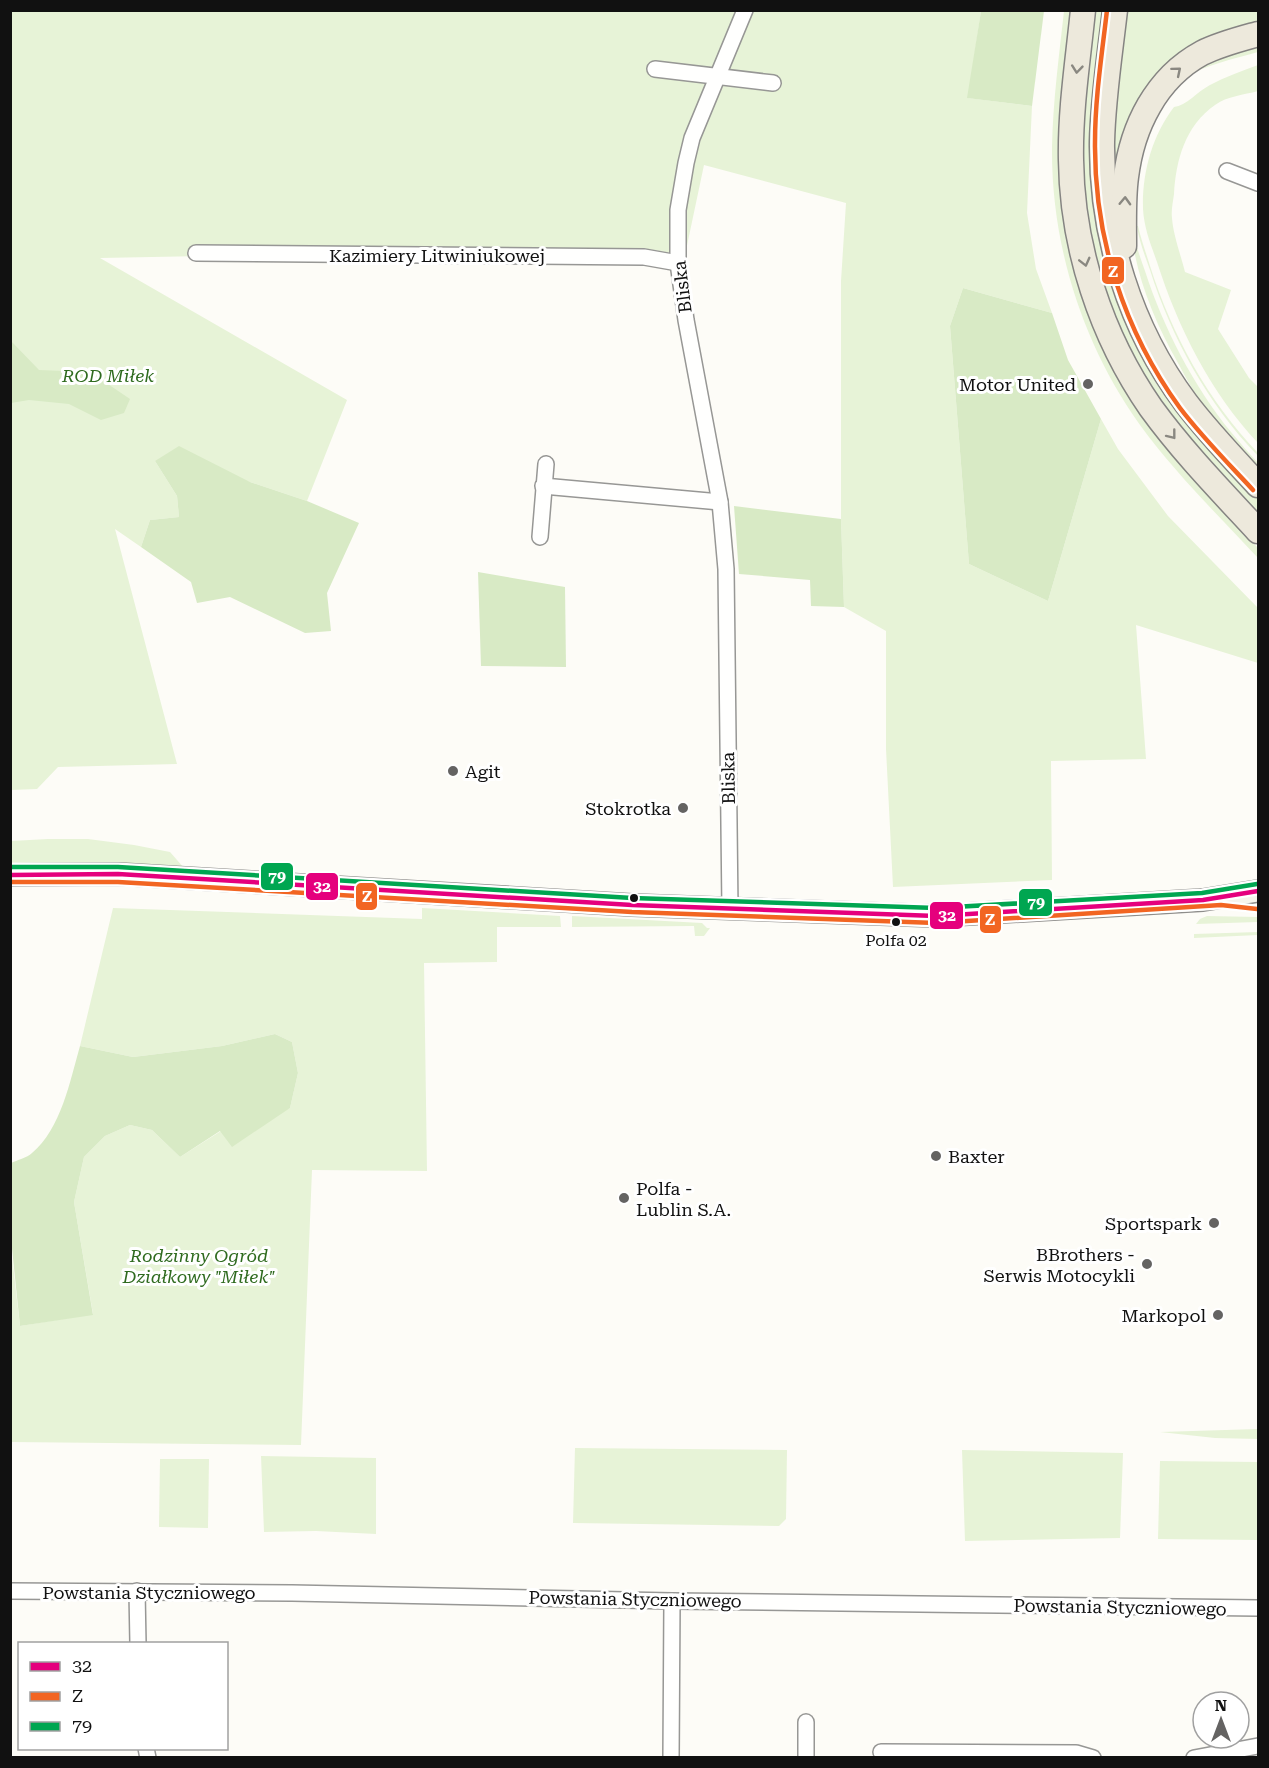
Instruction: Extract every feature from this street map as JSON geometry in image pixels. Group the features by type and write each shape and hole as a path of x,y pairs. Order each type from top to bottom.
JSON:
{"main road":[{"path":"1083,10 1073,103 1071,161 1081,244 1095,296 1118,351 1150,406 1192,460 1258,531"},
{"path":"1115,10 1105,101 1103,167 1110,231 1123,280 1142,327 1174,385 1210,432 1258,484"},
{"path":"1123,280 1126,178 1132,146 1152,101 1161,85 1195,57 1218,46 1258,34"}],"street":[{"name":"Bliska","path":"730,909 726,569 720,502 686,320 678,263 678,210 692,138 745,10"},
{"path":"655,69 773,83"},
{"path":"1227,171 1258,183"},
{"name":"Kazimiery Litwiniukowej","path":"196,253 644,257 678,263"},
{"path":"540,537 546,464"},
{"path":"543,486 720,502"},
{"path":"10,875 118,874 507,898 936,916 1187,901 1258,891"},
{"path":"1221,897 1258,902"},
{"name":"Powstania Styczniowego","path":"10,1591 1258,1608"},
{"path":"137,1591 138,1642"},
{"path":"670,1758 672,1601"},
{"path":"806,1722 806,1758"},
{"path":"1194,1758 1258,1746"},
{"path":"881,1752 1076,1753 1093,1758"}],"green space":[{"name":"ROD Miłek","path":"10,11 981,11 968,98 1032,106 1027,213 1036,269 1052,313 963,288 950,326 969,564 1048,601 1101,419 1118,449 1168,516 1258,608 1258,663 1136,625 1146,759 1051,761 1052,880 893,887 886,749 886,631 844,607 841,519 841,281 846,203 704,165 685,255 640,248 100,258 347,400 307,501 250,482 155,461 177,496 179,517 150,520 141,547 115,529 177,764 58,767 37,789 11,790"},
{"path":"981,11 1044,11 1032,106 967,98"},
{"path":"1064,11 1071,11 1059,116 1060,186 1071,257 1092,326 1124,390 1144,419 1199,485 1258,548 1258,558 1182,477 1140,425 1102,362 1074,293 1057,221 1053,184 1052,147 1056,79"},
{"path":"1095,11 1105,11 1112,271 1258,496 1258,514 1189,438 1152,389 1133,357 1104,287 1094,251 1084,176 1084,101"},
{"path":"1124,11 1258,11 1258,26 1186,52 1116,186 1111,125"},
{"path":"1258,43 1258,52 1221,62 1193,73 1169,93 1149,125 1139,149 1133,175 1131,214 1136,244 1152,292 1170,335 1204,396 1258,463 1258,473 1227,439 1207,412 1189,383 1153,313 1136,260 1131,233 1130,206 1132,178 1137,150 1149,117 1169,87 1187,71 1204,61"},
{"path":"1258,65 1258,91 1230,98 1215,105 1205,113 1189,133 1177,169 1172,212 1174,231 1185,272 1231,290 1218,329 1249,378 1258,387 1258,443 1225,403 1186,335 1165,287 1150,243 1145,223 1143,195 1154,143 1174,107 1183,104 1216,82"},
{"path":"1137,226 1159,292 1181,342 1223,412 1258,453 1258,456 1223,415 1181,345 1159,296 1142,248"},
{"path":"963,288 1052,313 1068,360 1101,419 1048,601 969,564 950,326"},
{"path":"10,340 39,370 90,372 130,399 124,413 101,420 69,404 29,400 11,403"},
{"path":"179,446 250,482 307,501 359,523 327,593 331,631 305,633 230,597 197,603 191,582 141,547 150,520 179,517 177,496 155,461"},
{"path":"734,506 841,519 844,607 811,606 810,580 739,574"},
{"path":"478,572 565,587 566,667 481,666"},
{"path":"88,839 170,852 184,868 77,864 11,866 11,841"},
{"name":"Rodzinny Ogród Działkowy \"Miłek\"","path":"113,908 422,919 422,908 560,916 561,927 497,927 497,962 424,963 427,1171 312,1170 301,1445 11,1442 10,1239 20,1326 93,1314 74,1202 84,1157 105,1136 130,1125 152,1130 180,1157 221,1131 290,1108 298,1073 292,1042 275,1034 222,1046 133,1057 80,1046"},
{"path":"572,916 702,923 710,928 704,936 695,936 694,926 572,927"},
{"path":"1207,916 1258,917 1258,922 1196,924"},
{"path":"1258,932 1258,935 1194,938 1194,934"},
{"path":"275,1034 292,1042 298,1073 290,1108 232,1147 220,1131 180,1157 152,1130 130,1125 105,1136 84,1157 74,1202 93,1315 20,1326 11,1239 11,1163 30,1155 50,1131 63,1104 80,1046 133,1057 222,1046"},
{"path":"1258,1429 1258,1439 1215,1438 1160,1432"},
{"path":"575,1448 787,1450 786,1519 779,1526 573,1523"},
{"path":"962,1450 1123,1453 1120,1538 965,1541"},
{"path":"261,1456 376,1458 376,1534 316,1531 264,1532"},
{"path":"160,1459 209,1459 208,1528 159,1527"},
{"path":"1160,1461 1258,1462 1258,1540 1158,1539"}],"transit line":[{"name":"Z","path":"1107,10 1096,109 1096,178 1100,213 1116,282 1128,315 1160,378 1188,419 1253,490"},
{"name":"79","path":"10,867 118,867 632,898 936,908 1202,893 1257,884"},
{"name":"32","path":"10,875 118,874 632,905 936,916 1203,900 1258,891"},
{"name":"Z","path":"10,882 118,882 632,912 936,923 1221,905 1257,909"}],"place":[{"name":"Motor United","path":"1088,384"},
{"name":"Agit","path":"453,771"},
{"name":"Stokrotka","path":"683,808"},
{"name":"Polfa 02","path":"896,922"},
{"name":"Baxter","path":"936,1156"},
{"name":"Polfa - Lublin S.A.","path":"624,1198"},
{"name":"Sportspark","path":"1214,1223"},
{"name":"BBrothers - Serwis Motocykli","path":"1147,1264"},
{"name":"Markopol","path":"1218,1315"}]}
